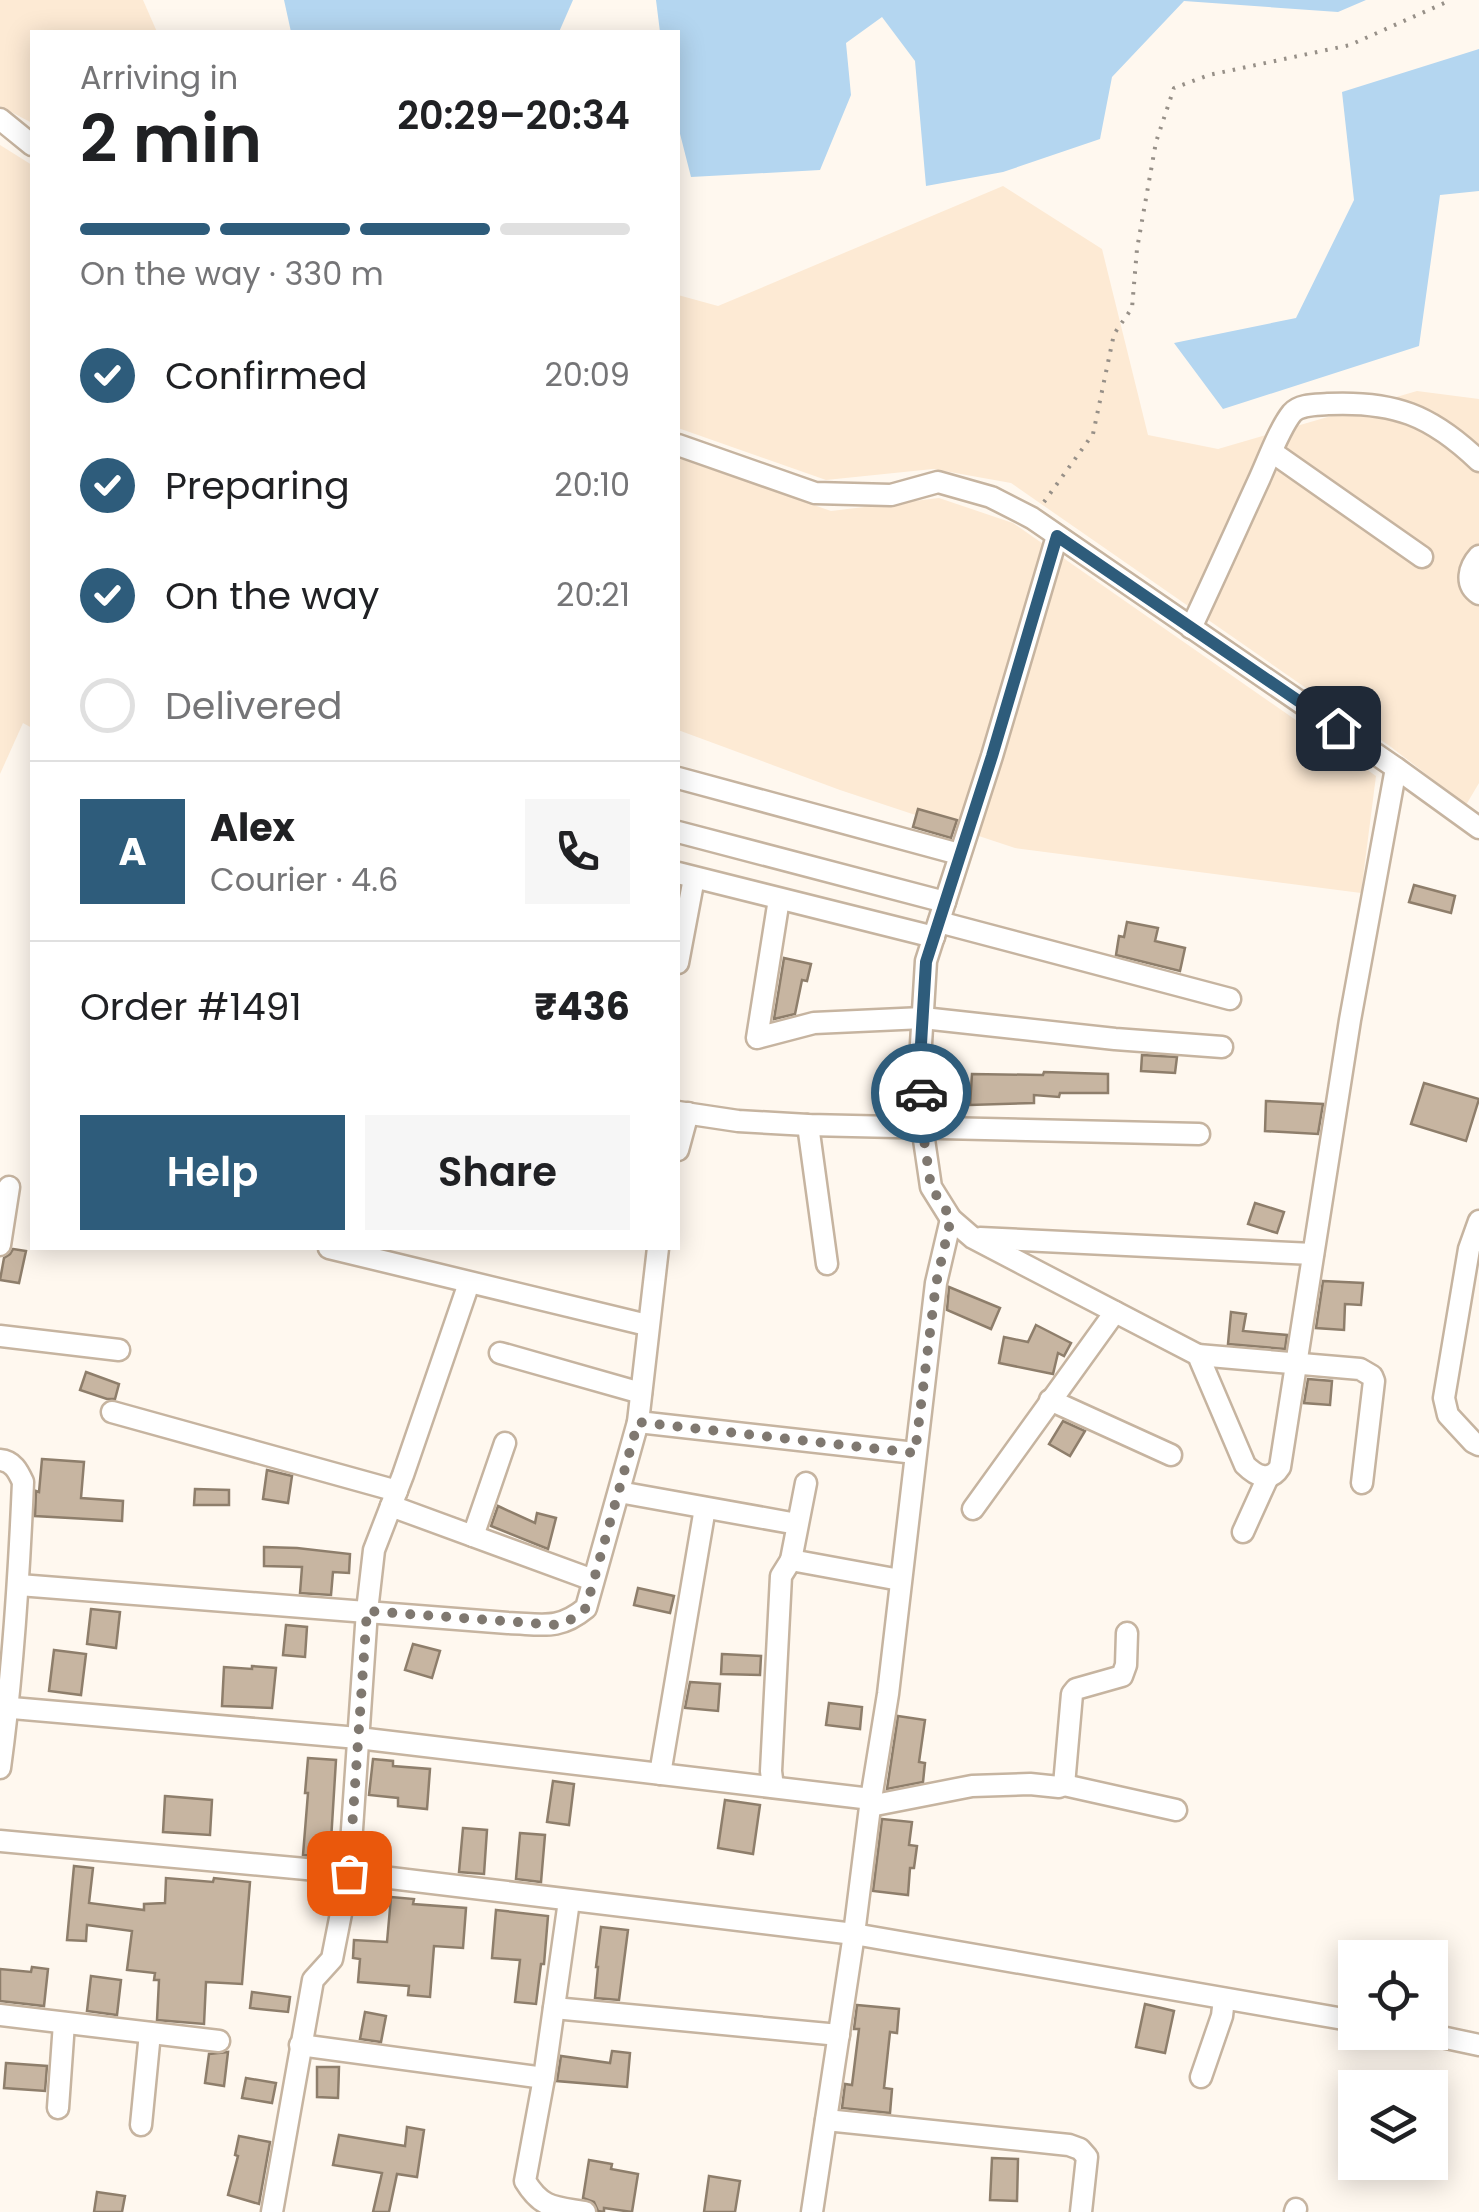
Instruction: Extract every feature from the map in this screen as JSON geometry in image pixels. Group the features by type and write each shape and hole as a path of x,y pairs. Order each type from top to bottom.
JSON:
{"street":[{"path":"0,119 30,143"},
{"path":"1191,628 1272,452 1293,412 1302,406 1377,404 1402,410 1452,437 1479,461"},
{"path":"680,446 815,493 891,495 938,482 991,497 1032,518 1479,828"},
{"path":"1272,452 1422,557"},
{"path":"1057,536 926,962 922,1126 931,1187 951,1218 972,1238 1198,1355 1360,1369 1372,1376 1362,1483"},
{"path":"1479,556 1470,568 1469,579 1479,594"},
{"path":"1198,1355 1245,1465 1255,1474 1276,1474 1350,1020 1396,768"},
{"path":"680,779 960,854"},
{"path":"680,833 939,921 1230,998"},
{"path":"680,941 686,875 779,899 939,921"},
{"path":"779,899 758,1038 814,1023 923,1018 1114,1040 1222,1047"},
{"path":"683,1112 808,1125 1199,1134"},
{"path":"808,1125 827,1264"},
{"path":"0,1246 5,1186 30,1190"},
{"path":"812,2212 888,1694 936,1284 951,1218"},
{"path":"1479,1221 1469,1248 1444,1398 1448,1414 1479,1445"},
{"path":"972,1238 1313,1254"},
{"path":"337,1250 647,1325"},
{"path":"19,1584 557,1625 572,1619 586,1608 638,1422 658,1250"},
{"path":"272,2212 313,1980 332,1959 349,1873 374,1550 468,1283"},
{"path":"972,1509 1114,1312"},
{"path":"0,1336 118,1350"},
{"path":"500,1353 642,1393"},
{"path":"1050,1400 1172,1455"},
{"path":"112,1412 394,1499 473,1536 592,1580"},
{"path":"638,1422 915,1453"},
{"path":"473,1536 505,1442"},
{"path":"0,1460 17,1468 23,1482 19,1584 0,1768"},
{"path":"1243,1532 1268,1477"},
{"path":"773,1787 781,1576 791,1560 806,1483"},
{"path":"618,1492 797,1524"},
{"path":"660,1774 706,1508"},
{"path":"791,1560 900,1580"},
{"path":"1064,1785 1072,1694 1076,1689 1122,1676 1128,1632"},
{"path":"4,1707 358,1738 773,1787 870,1803 972,1786 1030,1784 1064,1785 1176,1810"},
{"path":"0,1841 349,1873 854,1934 1338,2019"},
{"path":"569,1901 525,2181 535,2197 555,2207 585,2212"},
{"path":"1202,2077 1224,1998"},
{"path":"554,2008 839,2035"},
{"path":"0,2015 218,2041"},
{"path":"58,2108 64,2022"},
{"path":"141,2124 150,2032"},
{"path":"1448,2039 1479,2046"},
{"path":"300,2045 544,2078"},
{"path":"826,2120 1069,2145 1087,2157 1081,2212"}],"path":[{"path":"1032,518 1093,434 1114,334 1132,308 1137,249 1156,142 1174,88 1210,75 1350,44 1451,0"}],"shaded area":[{"path":"0,0 143,0 156,30 30,30 30,122 0,106"},
{"path":"0,145 30,164 30,727 23,723 0,774"},
{"path":"1003,186 1102,249 1148,435 1218,449 1417,391 1479,399 1479,783 1466,805 1391,747 1011,483 933,469 826,480 680,429 680,296 718,306"},
{"path":"680,459 831,511 939,498 1013,523 1376,776 1361,893 1015,848 840,790 680,731"}],"water":[{"path":"284,0 573,0 560,30 291,30"},
{"path":"656,0 1366,0 1338,12 1184,1 1112,77 1100,139 1003,172 926,186 915,61 882,17 846,43 851,95 820,170 691,177 680,134 680,30 660,30"},
{"path":"1479,49 1479,191 1440,195 1419,346 1223,409 1174,343 1296,318 1354,200 1342,92"}],"building":[{"path":"918,809 957,820 951,838 913,827"},
{"path":"1414,885 1455,896 1451,913 1409,902"},
{"path":"1127,922 1158,928 1155,941 1185,948 1180,971 1116,955 1119,936 1124,937"},
{"path":"784,958 811,964 807,981 802,980 795,1014 774,1019"},
{"path":"1142,1055 1177,1057 1175,1073 1141,1071"},
{"path":"972,1074 1108,1074 1108,1093 1034,1095 1034,1103 970,1105"},
{"path":"1424,1083 1479,1099 1466,1141 1411,1124"},
{"path":"1266,1101 1323,1104 1318,1134 1265,1131"},
{"path":"1255,1203 1284,1212 1277,1233 1248,1224"},
{"path":"13,1249 26,1251 19,1283 0,1280 4,1258"},
{"path":"1323,1281 1363,1283 1361,1305 1345,1304 1344,1330 1316,1328"},
{"path":"949,1287 1000,1308 991,1329 947,1310"},
{"path":"1231,1312 1246,1314 1243,1331 1287,1335 1285,1349 1228,1344"},
{"path":"1036,1325 1071,1343 1064,1356 1058,1353 1053,1374 999,1363 1004,1337 1028,1342"},
{"path":"86,1372 119,1384 115,1399 80,1390"},
{"path":"1308,1379 1332,1381 1330,1405 1304,1403"},
{"path":"1063,1421 1085,1431 1070,1456 1049,1444"},
{"path":"42,1459 84,1462 81,1498 123,1501 122,1521 35,1516"},
{"path":"267,1470 292,1476 288,1503 263,1499"},
{"path":"195,1489 229,1490 229,1505 194,1505"},
{"path":"498,1506 535,1523 537,1513 556,1518 548,1549 491,1526"},
{"path":"264,1547 350,1554 349,1573 333,1572 331,1595 300,1593 302,1567 264,1566"},
{"path":"638,1588 674,1596 670,1613 634,1605"},
{"path":"91,1609 120,1612 116,1648 87,1644"},
{"path":"286,1625 307,1627 305,1657 283,1655"},
{"path":"413,1644 440,1651 432,1678 405,1670"},
{"path":"54,1650 86,1654 81,1695 49,1691"},
{"path":"722,1654 761,1656 760,1675 721,1674"},
{"path":"224,1667 276,1668 272,1708 222,1706"},
{"path":"690,1682 720,1684 718,1711 685,1708"},
{"path":"829,1703 862,1707 860,1729 826,1725"},
{"path":"898,1716 925,1720 919,1762 925,1763 923,1782 887,1789"},
{"path":"308,1758 336,1760 330,1857 303,1855"},
{"path":"373,1759 393,1761 393,1766 430,1769 427,1809 398,1806 398,1798 369,1795"},
{"path":"553,1781 574,1784 569,1825 547,1822"},
{"path":"165,1796 212,1800 210,1835 163,1832"},
{"path":"725,1800 760,1805 753,1854 718,1848"},
{"path":"882,1819 912,1822 909,1845 917,1846 908,1895 873,1891"},
{"path":"463,1828 487,1830 484,1874 459,1872"},
{"path":"520,1833 545,1835 541,1882 516,1879"},
{"path":"74,1866 93,1868 89,1903 144,1910 144,1904 165,1903 166,1878 250,1882 242,1984 206,1982 204,2024 157,2020 159,1980 154,1980 155,1973 127,1970 132,1931 87,1925 86,1941 67,1940"},
{"path":"391,1897 414,1899 413,1904 466,1908 463,1948 434,1946 430,1997 408,1995 409,1986 358,1982 360,1959 353,1958 354,1940 387,1942"},
{"path":"496,1910 548,1916 536,2004 515,2002 520,1960 492,1958"},
{"path":"601,1927 628,1930 619,2000 595,1998"},
{"path":"32,1967 48,1969 44,2006 0,2001 0,1969 31,1972"},
{"path":"91,1976 121,1980 117,2015 87,2011"},
{"path":"252,1992 290,1997 288,2012 250,2008"},
{"path":"1145,2004 1174,2011 1165,2053 1136,2047"},
{"path":"857,2005 899,2009 897,2033 890,2032 884,2088 892,2089 890,2113 842,2108 845,2084 852,2085 859,2029 854,2029"},
{"path":"365,2012 386,2016 381,2042 360,2039"},
{"path":"612,2051 630,2053 627,2087 557,2081 561,2056 610,2063"},
{"path":"228,2052 224,2086 205,2083 209,2054"},
{"path":"6,2063 47,2066 45,2091 4,2088"},
{"path":"317,2067 339,2067 338,2098 317,2097"},
{"path":"246,2078 276,2083 272,2103 242,2098"},
{"path":"407,2127 424,2130 417,2177 397,2174 389,2212 373,2212 382,2173 333,2165 339,2135 405,2146"},
{"path":"239,2136 270,2142 259,2204 228,2195"},
{"path":"992,2158 1018,2159 1017,2201 990,2200"},
{"path":"589,2160 638,2174 632,2212 604,2208 604,2212 598,2211 594,2202 583,2198"},
{"path":"709,2176 740,2181 735,2212 704,2212"},
{"path":"97,2192 125,2196 122,2212 94,2212"}],"way so far":[{"path":"349,1873 367,1611 557,1625 572,1619 586,1608 638,1422 915,1453 936,1284 951,1218 931,1187 921,1093"}],"route":[{"path":"921,1093 926,962 1057,536 1338,728"}]}
